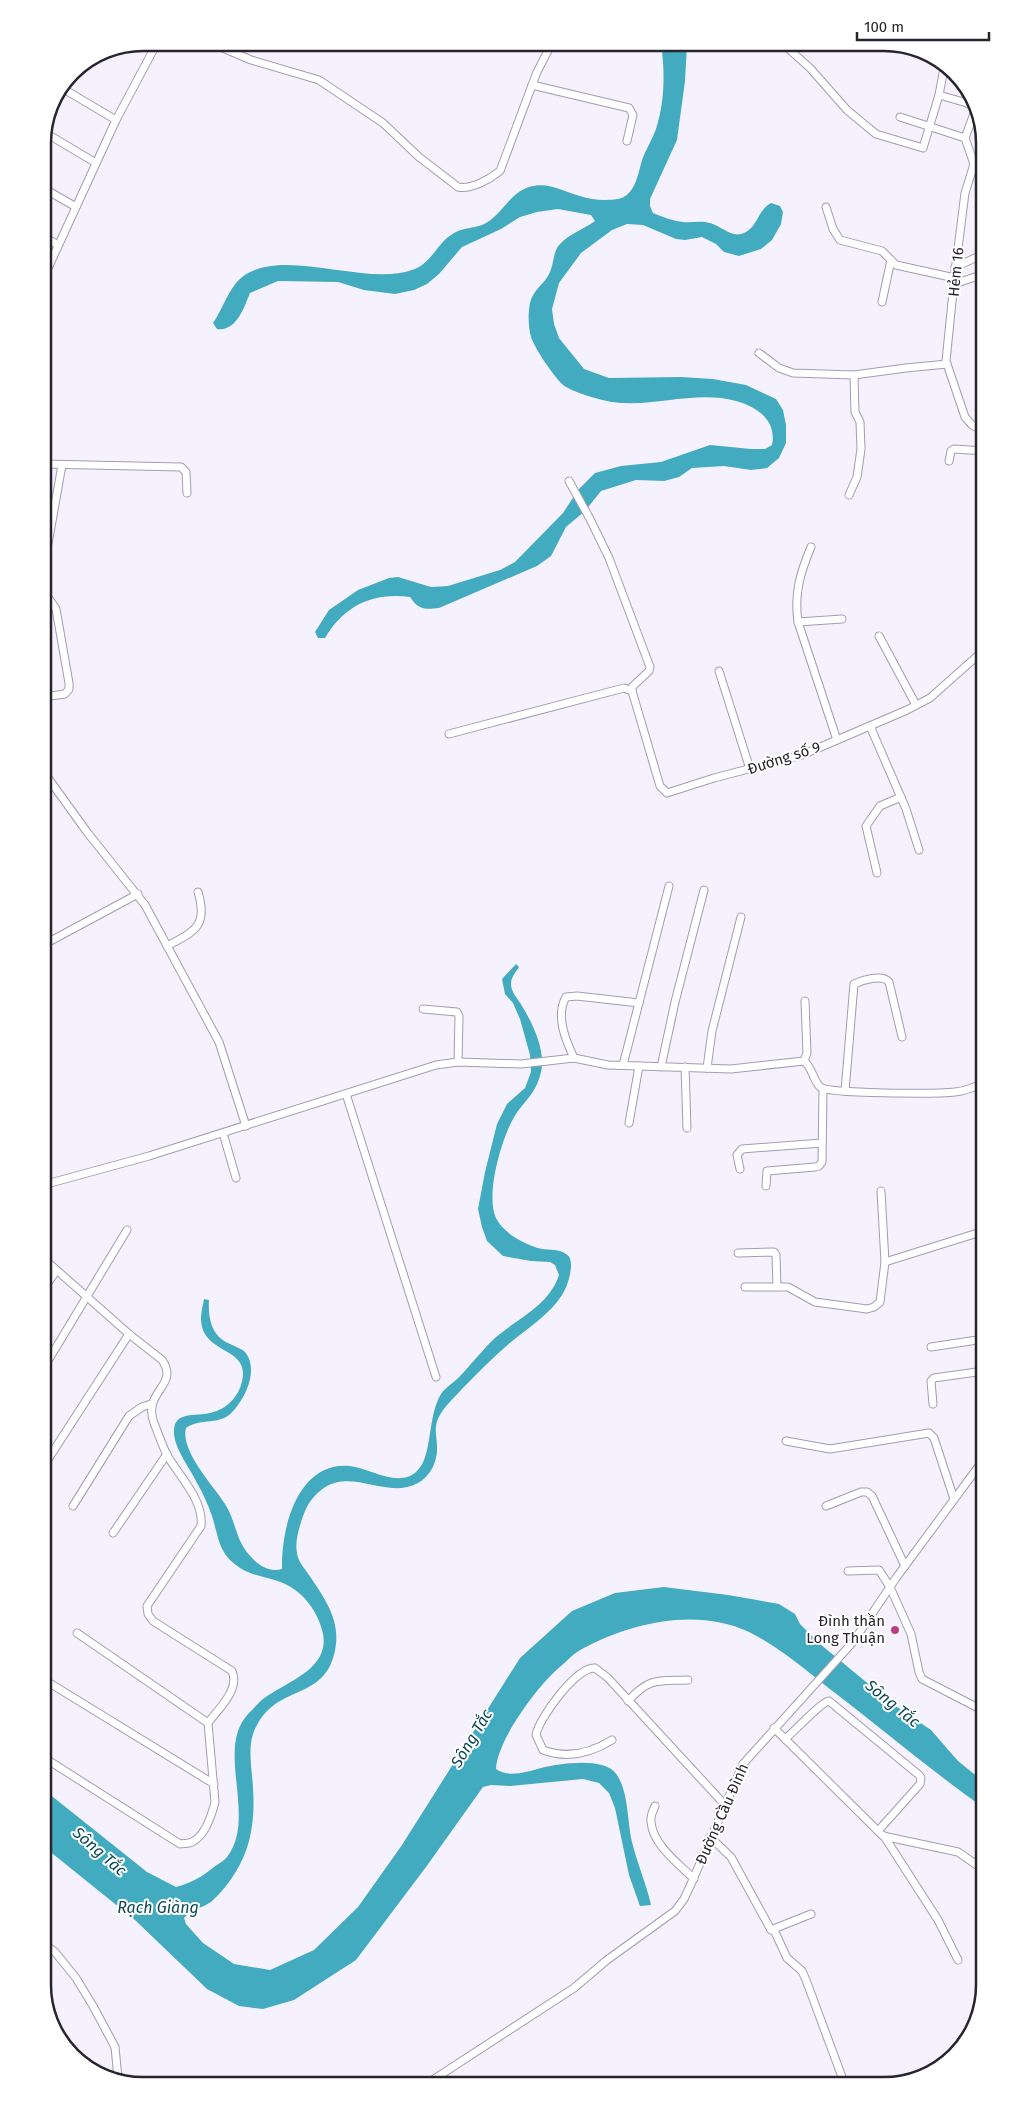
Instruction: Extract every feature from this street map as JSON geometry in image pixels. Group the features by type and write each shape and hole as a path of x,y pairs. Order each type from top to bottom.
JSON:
{"street":[{"path":"51,261 116,120 152,51"},
{"path":"231,51 251,60 319,80 383,123 419,157 458,187 464,189 494,176 500,170 532,85 548,51"},
{"path":"791,51 810,68 848,110 876,134 923,148 931,127 943,72"},
{"path":"532,85 629,108 633,115 627,141"},
{"path":"67,91 116,120"},
{"path":"939,95 966,103"},
{"path":"900,117 965,138"},
{"path":"972,118 965,138 974,164"},
{"path":"51,136 96,163"},
{"name":"Hẻm 16","path":"974,164 965,193 955,267 947,364 965,417 976,427"},
{"path":"51,193 76,207"},
{"path":"826,207 833,229 840,240 882,251 896,265 954,281 976,276"},
{"path":"51,241 58,245"},
{"path":"955,267 976,258"},
{"path":"882,302 891,260"},
{"path":"759,353 779,368 793,373 854,375 947,364"},
{"path":"849,495 857,476 860,449 860,422 855,412 854,375"},
{"path":"949,461 951,451 954,448 976,450"},
{"path":"51,464 181,467 186,472 188,493"},
{"path":"51,527 62,465"},
{"path":"450,734 624,688 632,691 632,687 649,671 650,667 609,558 569,481"},
{"path":"811,547 796,588 798,622 837,740"},
{"path":"51,602 56,609 69,683 69,689 65,694 51,696"},
{"path":"798,622 842,619"},
{"path":"879,636 916,705"},
{"name":"Đường số 9","path":"632,691 660,786 667,792 802,755 870,726 930,698 976,657"},
{"path":"719,671 750,769"},
{"path":"870,726 901,797 919,850"},
{"path":"51,782 87,832 138,894 219,1042 246,1126"},
{"path":"877,873 866,826 880,806 901,797"},
{"path":"623,1065 669,886"},
{"path":"661,1067 675,1002 704,890"},
{"path":"167,946 191,933 202,917 203,909 198,892"},
{"path":"51,941 138,894"},
{"path":"707,1068 712,1031 741,917"},
{"path":"845,1091 854,984 881,978 887,979 902,1037"},
{"path":"574,1058 565,1040 562,1018 566,997 577,996 639,1003"},
{"path":"804,1001 806,1053 804,1061"},
{"path":"423,1009 457,1012 459,1016 458,1062"},
{"path":"51,1183 149,1156 436,1065 458,1062 521,1064 574,1058 608,1065 731,1069 804,1061 808,1064 820,1087 823,1089 876,1093 956,1092 976,1086"},
{"path":"629,1123 639,1066"},
{"path":"685,1068 687,1128"},
{"path":"766,1186 765,1174 770,1170 819,1166 822,1162 823,1089"},
{"path":"346,1094 436,1377"},
{"path":"223,1133 236,1178"},
{"path":"740,1169 737,1155 742,1148 822,1142"},
{"path":"745,1287 794,1288 815,1302 867,1309 874,1307 880,1302 885,1262 881,1191"},
{"path":"51,1356 126,1230"},
{"path":"885,1262 976,1234"},
{"path":"738,1253 774,1252 776,1255 776,1287"},
{"path":"51,1266 162,1360 166,1366 167,1378 151,1404 152,1418 167,1454 189,1488 202,1520 202,1526 147,1606 148,1614 153,1621 232,1671 236,1680 234,1688 208,1723 215,1802 202,1833 192,1843 180,1844 51,1762"},
{"path":"51,1278 56,1271"},
{"path":"51,1454 129,1334"},
{"path":"931,1347 976,1340"},
{"path":"933,1404 932,1382 934,1378 976,1372"},
{"path":"73,1506 129,1416 142,1406 151,1404"},
{"path":"786,1441 830,1449 929,1433 934,1438 954,1499"},
{"path":"113,1533 167,1454"},
{"name":"Đường Cầu Đình","path":"436,2077 574,1988 615,1954 675,1911 684,1900 694,1879 742,1764 853,1642 890,1587 976,1470"},
{"path":"826,1506 861,1492 866,1492 872,1496 905,1566"},
{"path":"848,1571 878,1570 890,1587 911,1634 922,1679 976,1707"},
{"path":"77,1633 208,1723"},
{"path":"612,1740 599,1748 572,1755 553,1754 544,1750 536,1735 542,1720 563,1691 586,1670 591,1668 599,1670 725,1805"},
{"path":"628,1700 640,1688 651,1682 688,1680"},
{"path":"51,1684 214,1784"},
{"path":"785,1739 803,1724 822,1703 829,1701 919,1775 921,1778 920,1784 881,1833"},
{"path":"774,1728 881,1833 938,1920 958,1960"},
{"path":"655,1806 650,1819 655,1836 663,1848 694,1879"},
{"path":"881,1833 958,1852 976,1864"},
{"path":"710,1837 731,1857 768,1928 774,1930 811,1914"},
{"path":"774,1930 787,1958 802,1972 806,1980 841,2077"},
{"path":"51,1949 76,1978 93,2006 115,2047 118,2073"}],"water":[{"path":"662,51 687,51 685,81 677,140 650,199 653,213 679,221 707,222 732,233 741,234 753,226 763,210 771,203 780,206 783,212 781,224 772,240 761,249 739,256 724,252 716,244 702,237 685,240 676,239 643,225 627,224 612,230 581,253 559,283 552,309 554,324 559,338 584,369 609,378 681,377 713,379 746,385 776,399 783,410 786,425 786,443 779,458 767,468 751,470 724,466 692,468 679,477 664,481 636,480 601,491 585,511 566,527 551,556 537,566 439,608 422,608 410,597 396,596 371,599 341,617 325,638 318,638 315,632 329,610 358,590 389,578 398,577 431,587 448,586 500,570 515,562 563,513 578,490 595,473 621,466 661,462 710,445 765,449 772,445 773,436 769,422 752,407 736,401 705,397 643,403 612,402 593,398 572,390 562,384 554,375 540,355 531,337 529,328 530,303 534,294 550,272 558,247 568,237 595,221 591,215 558,209 520,217 501,229 462,247 439,274 427,284 414,290 395,294 364,290 338,282 278,281 250,293 238,318 229,327 217,329 213,323 236,283 241,278 258,269 278,265 300,265 371,274 393,274 419,267 455,232 486,223 512,198 529,187 542,185 555,187 594,199 613,200 624,197 635,184 642,160 659,118 663,86"},
{"name":"Rạch Giàng","path":"516,964 519,967 512,979 511,987 538,1038 542,1064 537,1085 516,1114 505,1136 494,1181 493,1208 499,1223 515,1238 542,1249 564,1252 568,1256 571,1265 567,1285 557,1302 498,1354 446,1407 437,1422 435,1462 423,1480 404,1488 390,1488 348,1481 334,1483 321,1491 308,1505 298,1534 297,1553 300,1562 329,1607 335,1625 336,1644 332,1662 324,1675 314,1684 278,1702 257,1725 251,1748 253,1821 249,1842 241,1863 224,1888 211,1902 187,1915 184,1918 186,1924 203,1943 234,1964 270,1970 314,1950 358,1907 402,1845 520,1658 572,1611 615,1593 664,1587 779,1604 795,1614 800,1624 820,1644 894,1705 931,1730 958,1761 976,1776 976,1802 789,1657 749,1632 729,1624 707,1620 664,1621 642,1626 621,1632 582,1649 552,1674 531,1699 511,1728 503,1743 496,1769 512,1774 559,1765 592,1763 611,1769 617,1775 624,1791 630,1834 651,1905 640,1906 629,1875 615,1808 609,1793 599,1783 583,1779 510,1786 491,1785 483,1787 356,1960 294,2000 263,2009 239,2006 207,1989 135,1920 51,1852 51,1795 147,1872 176,1887 201,1877 227,1857 235,1841 239,1823 235,1745 239,1728 249,1713 263,1699 304,1673 320,1657 323,1646 321,1626 314,1611 303,1597 283,1583 242,1569 225,1554 205,1499 177,1446 174,1433 177,1421 186,1416 210,1413 223,1408 237,1394 242,1381 241,1365 237,1359 208,1338 203,1329 201,1318 204,1299 209,1300 210,1319 214,1330 222,1340 245,1352 251,1368 250,1376 245,1394 229,1415 219,1420 191,1425 186,1428 185,1437 199,1468 225,1504 243,1547 255,1561 264,1567 275,1570 282,1569 282,1553 289,1518 305,1486 317,1474 332,1467 358,1467 392,1478 409,1476 416,1472 422,1465 425,1456 434,1411 443,1391 461,1376 496,1337 533,1310 555,1285 559,1275 555,1265 550,1262 503,1256 487,1241 478,1209 497,1124 507,1104 525,1088 531,1072 530,1055 520,1019 513,1003 505,994 502,979"}],"place":[{"name":"Đình thần Long Thuận","path":"895,1630"}],"water label":[{"name":"Sông Tắc","path":"893,1703"},
{"name":"Sông Tắc","path":"471,1738"},
{"name":"Sông Tắc","path":"100,1851"}]}
